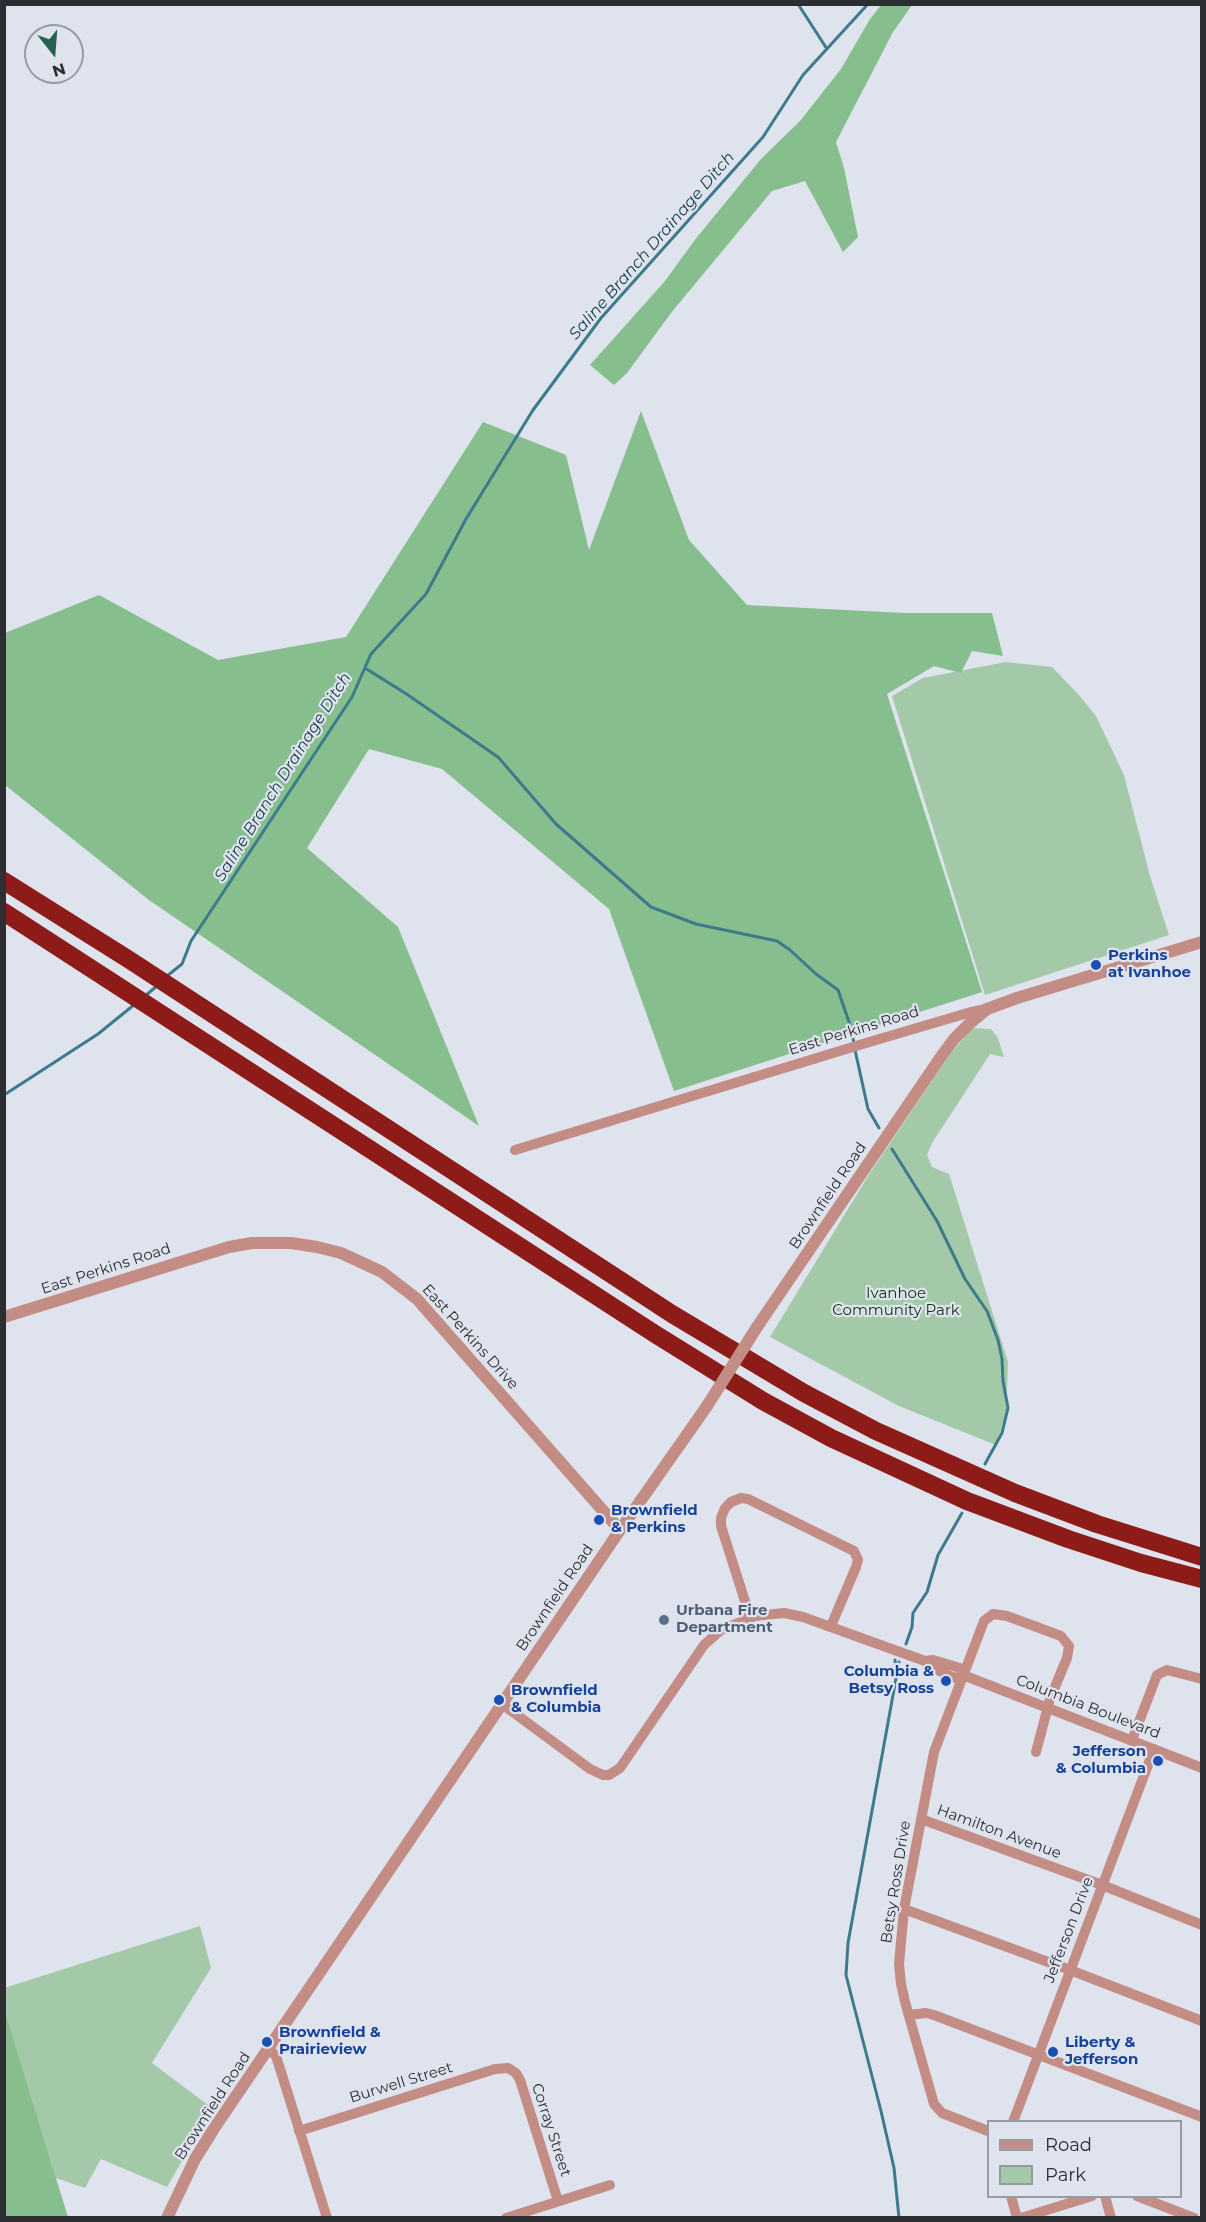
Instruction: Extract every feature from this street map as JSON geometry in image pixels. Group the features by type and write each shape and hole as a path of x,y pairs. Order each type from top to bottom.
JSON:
{"highway":[{"path":"4,881 128,959 672,1314 804,1394 876,1431 1015,1493 1097,1524 1202,1557"},
{"path":"4,912 655,1334 763,1401 851,1448 967,1501 1068,1539 1141,1563 1202,1579"}],"street":[{"name":"East Perkins Road","path":"515,1150 845,1049 987,1009 1202,942"},
{"name":"Brownfield Road","path":"167,2217 195,2159 268,2048 620,1530 707,1406 757,1326 954,1039 987,1009"},
{"name":"East Perkins Drive","path":"217,1250 269,1243 316,1246 365,1263 399,1284 437,1319 620,1530"},
{"name":"East Perkins Road","path":"4,1317 217,1250"},
{"path":"750,1617 721,1518 725,1508 731,1502 741,1498 748,1499 854,1551 858,1560 856,1567 831,1626"},
{"name":"Columbia Boulevard","path":"502,1704 590,1769 603,1775 609,1775 620,1768 704,1644 721,1630 750,1617 768,1613 784,1613 831,1626 925,1661 930,1666 955,1678 963,1675 1202,1767"},
{"name":"Betsy Ross Drive","path":"987,2131 952,2118 936,2109 901,1983 899,1964 904,1909 934,1752 984,1621 993,1614 1007,1616 1061,1636 1067,1641 1069,1651 1048,1708"},
{"path":"1132,1740 1157,1675 1167,1670 1202,1679"},
{"path":"1036,1752 1048,1708"},
{"name":"Jefferson Drive","path":"1013,2120 1154,1749"},
{"name":"Hamilton Avenue","path":"921,1819 1202,1924"},
{"path":"904,1909 1202,2021"},
{"path":"909,2015 926,2013 934,2015 1202,2117"},
{"path":"268,2048 276,2056 327,2217"},
{"name":"Burwell Street","path":"299,2131 495,2069 506,2067 512,2069"},
{"name":"Corray Street","path":"512,2069 520,2080 558,2201"},
{"path":"506,2217 610,2185"},
{"path":"1012,2198 1019,2217 1085,2198"},
{"path":"1106,2198 1111,2217"},
{"path":"1142,2198 1194,2217"}],"green space":[{"path":"881,5 912,5 893,32 836,142 844,168 858,237 843,252 805,181 772,191 671,313 627,373 614,385 590,365 665,281 694,241 761,159 800,121 841,69 870,19"},
{"path":"641,411 689,540 747,605 904,613 992,613 1003,656 972,651 961,673 934,666 887,694 982,992 674,1091 609,909 442,769 369,749 307,848 398,927 479,1126 149,900 5,785 5,633 99,595 218,660 346,637 483,422 566,455 589,550"},
{"path":"1006,662 1052,667 1096,716 1124,775 1150,876 1169,935 985,995 892,696 923,678"},
{"name":"Ivanhoe Community Park","path":"972,1028 991,1029 998,1038 1004,1057 990,1054 932,1143 927,1155 932,1167 949,1174 1008,1362 1006,1415 996,1445 899,1406 770,1337 868,1176 948,1057"},
{"path":"200,1926 211,1968 152,2063 212,2108 167,2187 101,2159 85,2188 56,2178 5,2011 4,1988"},
{"path":"5,2011 56,2178 68,2217 5,2217"}],"waterway":[{"path":"798,4 827,49"},
{"name":"Saline Branch Drainage Ditch","path":"167,976 182,964 191,941 352,697 371,654 426,594 466,519 533,410 601,318 763,137 803,75 868,4"},
{"path":"365,668 498,757 556,824 651,907 696,924 777,941 790,950 838,990 854,1043"},
{"name":"Saline Branch Drainage Ditch","path":"145,996 158,985"},
{"name":"Saline Branch Drainage Ditch","path":"4,1095 98,1034 135,1004"},
{"path":"855,1050 868,1109 879,1128"},
{"path":"892,1149 937,1221 965,1279 987,1311 998,1340 1008,1408 1002,1433 985,1464"},
{"path":"906,1644 912,1627 913,1613 927,1592 938,1555 962,1513"},
{"path":"895,1660 896,1668"},
{"path":"899,1662 848,1943 846,1975 894,2168 899,2218"}],"place":[{"name":"Perkins at Ivanhoe","path":"1096,965"},
{"name":"Brownfield & Perkins","path":"599,1520"},
{"name":"Urbana Fire Department","path":"664,1620"},
{"name":"Columbia & Betsy Ross","path":"946,1681"},
{"name":"Brownfield & Columbia","path":"499,1700"},
{"name":"Jefferson & Columbia","path":"1158,1761"},
{"name":"Brownfield & Prairieview","path":"267,2042"},
{"name":"Liberty & Jefferson","path":"1053,2052"}]}
